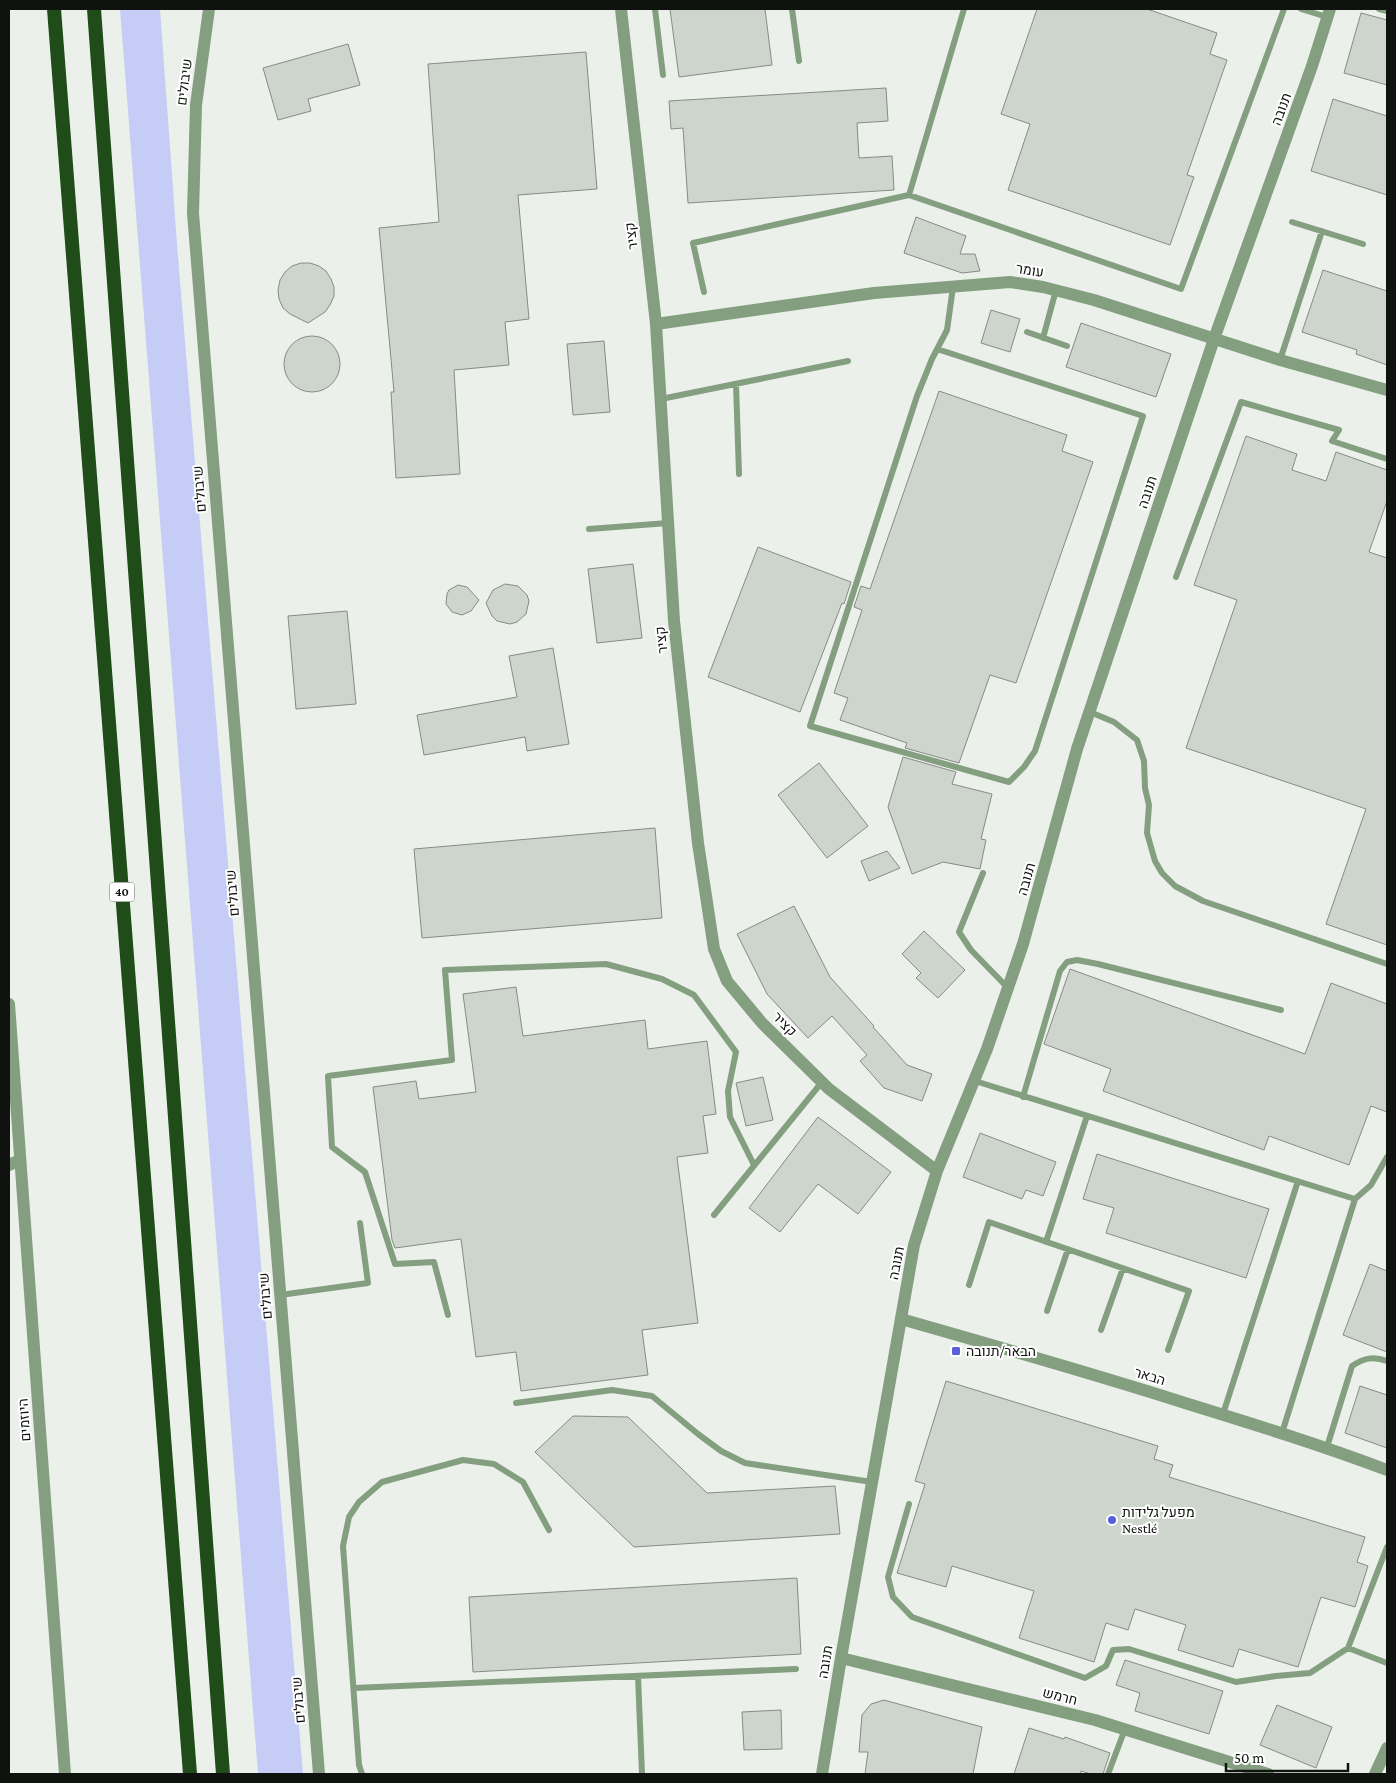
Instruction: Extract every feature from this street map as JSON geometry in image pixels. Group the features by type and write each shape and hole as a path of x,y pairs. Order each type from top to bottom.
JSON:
{"highway":[{"name":"40","path":"54,9 190,1774"},
{"path":"94,9 223,1774"}],"street":[{"name":"שיבולים","path":"209,9 196,105 193,213 319,1774"},
{"name":"קציר","path":"621,9 656,324 677,650 698,843 714,949 727,981 762,1022 829,1089 937,1171"},
{"name":"תנובה","path":"822,1774 914,1245 937,1171 975,1082 1023,944 1090,712 1214,339 1312,66 1329,13"},
{"name":"עומר","path":"656,324 874,293 1010,282 1056,290 1094,300 1280,360 1387,390"},
{"name":"היוזמים","path":"9,1004 13,1160 65,1774"},
{"name":"הבאר","path":"901,1319 1050,1361 1222,1414 1327,1447 1387,1470"},
{"name":"חרמש","path":"841,1658 1028,1703 1125,1730 1268,1774"},
{"path":"1375,1774 1387,1748"}],"lane":[{"path":"655,9 663,75"},
{"path":"792,9 799,61"},
{"path":"909,195 964,9"},
{"path":"704,292 693,243 909,195 1181,289 1284,9"},
{"path":"1301,9 1329,13"},
{"path":"1379,9 1387,11"},
{"path":"1292,222 1362,244"},
{"path":"1280,360 1322,231"},
{"path":"937,349 1143,416 1035,751 1024,767 1009,782 810,726 917,396 937,349 947,330 953,286"},
{"path":"1043,338 1056,290"},
{"path":"1026,332 1067,346"},
{"path":"661,400 848,362"},
{"path":"736,384 738,474"},
{"path":"1176,577 1240,402 1339,430 1332,441 1387,459"},
{"path":"589,529 668,523"},
{"path":"1090,712 1114,722 1136,740 1144,761 1145,788 1149,805 1147,833 1155,861 1162,873 1175,886 1202,901 1387,964"},
{"path":"983,873 959,932 971,950 1008,988"},
{"path":"1023,1097 1060,971 1067,962 1078,960 1098,964 1282,1010"},
{"path":"448,1315 434,1262 395,1264 365,1172 332,1147 328,1076 452,1060 445,970 606,964 662,979 694,995 736,1052 728,1090 730,1117 754,1166"},
{"path":"714,1215 822,1082"},
{"path":"975,1082 1355,1199"},
{"path":"1046,1242 1087,1116"},
{"path":"1282,1433 1355,1199 1371,1184 1387,1158"},
{"path":"1222,1414 1298,1181"},
{"path":"969,1285 989,1222 1189,1291 1168,1350"},
{"path":"280,1295 368,1283 360,1223"},
{"path":"1047,1311 1068,1249"},
{"path":"1101,1330 1123,1268"},
{"path":"1327,1447 1352,1366 1364,1358 1377,1358 1387,1361"},
{"path":"516,1403 612,1390 652,1396 713,1445 744,1464 872,1482"},
{"path":"362,1774 359,1765 343,1546 349,1517 360,1502 382,1482 423,1470 463,1460 494,1464 522,1482 549,1530"},
{"path":"908,1504 888,1577 893,1597 912,1617 1085,1678 1106,1666 1113,1650 1129,1650 1236,1682 1310,1673 1348,1648 1387,1547"},
{"path":"1348,1648 1387,1663"},
{"path":"354,1688 796,1669"},
{"path":"638,1676 642,1774"},
{"path":"1108,1774 1125,1730"}],"shaded area":[{"path":"120,9 160,9 177,244 303,1774 258,1774"}],"building":[{"path":"670,9 765,9 772,65 679,77"},
{"path":"1037,9 1147,9 1217,33 1210,54 1227,60 1187,175 1194,177 1170,245 1008,190 1030,124 1001,114"},
{"path":"1361,13 1387,20 1387,85 1344,73"},
{"path":"348,44 360,85 308,99 311,111 278,120 263,68"},
{"path":"586,52 597,189 518,195 529,319 505,322 509,365 454,370 460,474 396,478 391,392 394,392 379,228 439,222 428,64"},
{"path":"886,88 888,121 857,123 859,158 892,156 894,190 688,203 683,128 671,129 669,101"},
{"path":"1333,99 1387,116 1387,195 1311,171"},
{"path":"916,217 966,236 960,254 975,254 980,271 962,273 904,253"},
{"path":"310,263 326,271 334,287 334,296 325,312 308,323 290,314 283,308 279,299 280,280 292,266"},
{"path":"1323,270 1387,291 1387,365 1356,354 1357,350 1302,332"},
{"path":"991,310 1020,319 1010,352 981,343"},
{"path":"1081,323 1171,354 1156,397 1066,367"},
{"path":"307,336 317,336 332,344 338,353 340,364 338,375 332,384 317,392 307,392 296,387 289,380 284,369 284,359 289,348 296,341"},
{"path":"604,341 610,412 573,415 567,344"},
{"path":"939,391 1067,435 1062,451 1093,462 1016,683 990,675 959,763 905,748 907,743 840,720 848,698 834,693 862,610 854,607 861,586 870,589"},
{"path":"1246,436 1297,454 1292,470 1326,481 1336,452 1387,470 1387,501 1369,552 1387,558 1387,945 1326,924 1366,809 1186,748 1237,600 1194,585"},
{"path":"758,547 851,582 844,604 842,603 800,712 708,677"},
{"path":"633,564 642,638 597,643 588,569"},
{"path":"505,584 518,586 527,595 529,601 526,614 517,622 510,624 497,621 492,616 486,603 493,590"},
{"path":"458,585 467,587 479,600 471,611 462,615 452,612 446,604 449,590"},
{"path":"347,611 356,704 296,709 288,616"},
{"path":"553,648 569,744 527,751 525,737 424,755 417,715 517,697 509,656"},
{"path":"903,757 956,772 952,784 992,794 981,839 986,840 980,869 943,862 912,874 888,807"},
{"path":"819,763 868,826 827,858 778,795"},
{"path":"655,828 662,918 422,938 414,849"},
{"path":"887,851 900,868 869,881 861,861"},
{"path":"794,906 830,977 907,1065 932,1074 922,1101 884,1088 860,1061 867,1055 832,1016 808,1038 767,994 737,934"},
{"path":"924,931 965,970 938,998 916,978 921,973 902,954"},
{"path":"1070,969 1305,1054 1331,983 1387,1004 1387,1112 1371,1106 1349,1165 1269,1136 1264,1150 1103,1091 1111,1069 1044,1044"},
{"path":"516,987 523,1036 645,1020 648,1049 707,1041 716,1114 703,1116 708,1153 677,1157 698,1323 642,1330 648,1375 521,1391 516,1352 476,1357 461,1239 395,1248 392,1240 373,1087 416,1081 419,1099 476,1092 463,994"},
{"path":"763,1077 773,1120 746,1126 736,1083"},
{"path":"818,1117 891,1172 858,1214 818,1184 780,1232 749,1208"},
{"path":"980,1133 1056,1162 1043,1196 1026,1190 1022,1199 963,1177"},
{"path":"1097,1154 1269,1209 1246,1278 1106,1233 1114,1208 1083,1199"},
{"path":"1370,1264 1387,1271 1387,1352 1343,1335"},
{"name":"מפעל גלידות Nestlé","path":"946,1381 1158,1446 1154,1459 1173,1465 1169,1477 1365,1537 1357,1562 1368,1566 1355,1607 1321,1597 1298,1667 1239,1649 1233,1667 1178,1650 1186,1625 1135,1609 1128,1630 1106,1623 1094,1662 1019,1638 1034,1591 952,1566 946,1587 897,1573 925,1484 915,1481"},
{"path":"1360,1386 1387,1395 1387,1448 1345,1433"},
{"path":"573,1416 628,1417 707,1493 835,1486 840,1534 634,1547 535,1452"},
{"path":"797,1578 801,1654 473,1672 469,1597"},
{"path":"1125,1660 1223,1691 1209,1734 1135,1711 1140,1693 1116,1685"},
{"path":"884,1700 982,1727 973,1774 865,1774 868,1752 859,1752 862,1715 871,1704"},
{"path":"1277,1705 1332,1727 1316,1768 1260,1745"},
{"path":"781,1710 782,1749 744,1750 742,1712"},
{"path":"1029,1728 1064,1739 1065,1737 1110,1753 1103,1774 1091,1774 1081,1771 1080,1774 1014,1774"}],"place":[{"name":"הבאר/תנובה","path":"956,1351"},
{"name":"מפעל גלידות Nestlé","path":"1112,1520"}]}
